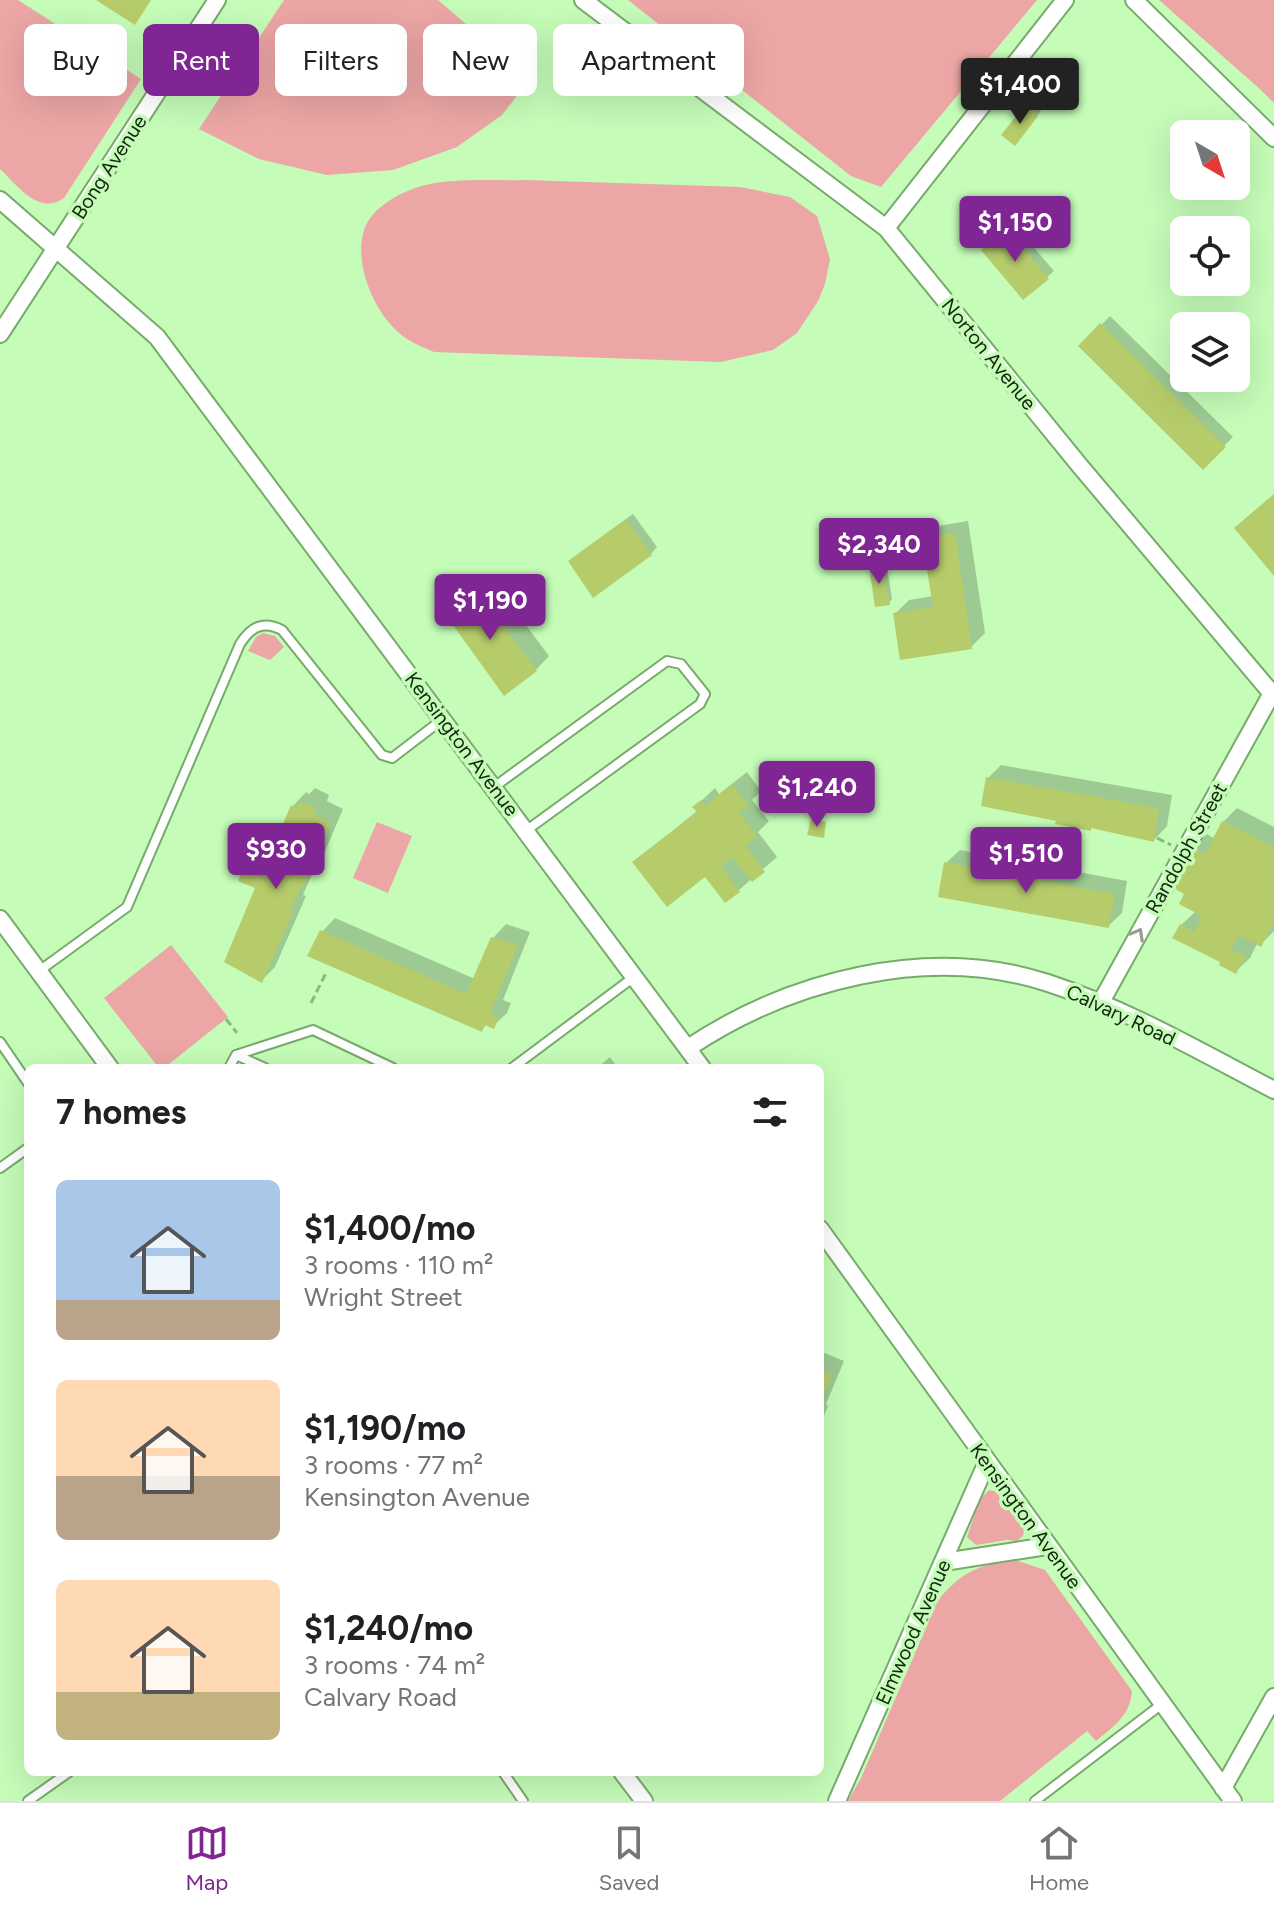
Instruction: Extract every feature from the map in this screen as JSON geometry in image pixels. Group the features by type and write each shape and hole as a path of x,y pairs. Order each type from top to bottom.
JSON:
{"street":[{"name":"Bong Avenue","path":"0,334 217,0"},
{"name":"Norton Avenue","path":"583,0 886,228 1273,695"},
{"path":"886,228 1065,0"},
{"path":"1134,0 1274,138"},
{"name":"Kensington Avenue","path":"0,200 157,337 699,1064"},
{"name":"Randolph Street","path":"1101,1002 1273,695"},
{"path":"0,919 107,1064"},
{"name":"Calvary Road","path":"688,1048 713,1032 812,988 853,976 940,968 1003,972 1046,982 1101,1002 1274,1090"},
{"name":"Kensington Avenue","path":"824,1235 1228,1794"},
{"name":"Elmwood Avenue","path":"837,1801 987,1462"},
{"path":"944,1562 1047,1546"},
{"path":"1228,1794 1274,1697"},
{"path":"625,1776 644,1801"}],"lane":[{"path":"39,971 127,907 240,644 247,632 256,626 274,626 282,630 382,755 392,758 443,718"},
{"path":"494,787 667,661 681,664 705,694 700,704 527,830"},
{"path":"517,1064 634,977"},
{"path":"231,1064 236,1055 313,1030 385,1064"},
{"path":"0,1042 24,1077"},
{"path":"236,1055 256,1064"},
{"path":"0,1168 24,1151"},
{"path":"1035,1801 1162,1704"},
{"path":"28,1801 63,1776"},
{"path":"506,1776 523,1801"}],"path":[{"path":"311,1003 326,973"},
{"path":"226,1019 237,1033"}],"shaded area":[{"path":"0,0 18,0 55,24 24,24 24,96 127,96 127,70 141,79 64,198 55,203 46,203 29,197 0,169"},
{"path":"284,0 438,0 466,24 423,24 423,96 517,96 502,115 457,147 393,170 327,175 259,159 199,129 221,96 259,96 259,38"},
{"path":"628,0 1037,0 881,187 851,176 744,92 744,24 658,24"},
{"path":"1159,0 1274,0 1274,103 1261,90"},
{"path":"525,180 740,187 790,197 817,216 830,259 825,284 797,333 773,350 721,362 434,352 407,339 386,318 370,290 361,244 367,222 392,199 428,185 455,181"},
{"path":"263,633 275,636 284,647 270,660 248,651 256,637"},
{"path":"377,822 412,836 388,893 353,878"},
{"path":"171,945 228,1017 169,1064 156,1064 104,998"},
{"path":"989,1490 998,1492 1024,1530 1017,1541 976,1545 967,1537 980,1499"},
{"path":"1015,1560 1045,1570 1132,1691 1124,1714 1096,1741 1087,1731 1000,1801 848,1801 861,1778 938,1600 955,1582 972,1571"}],"building":[{"path":"96,0 151,0 135,25"},
{"path":"1025,105 1038,116 1015,146 1001,135"},
{"path":"1006,228 1049,279 1023,300 981,250"},
{"path":"1100,323 1226,447 1203,470 1078,346"},
{"path":"1274,494 1274,576 1234,528"},
{"path":"626,519 652,555 593,598 568,561"},
{"path":"955,533 972,649 900,660 893,613 933,607 922,539"},
{"path":"882,564 890,605 875,607 869,566"},
{"path":"475,588 537,671 504,696 443,611"},
{"path":"986,777 1159,808 1154,842 1091,828 1091,831 1055,824 1056,821 981,806"},
{"path":"732,784 749,806 739,813 757,836 746,846 765,872 752,882 732,857 721,866 740,892 725,903 705,877 667,907 632,862 697,812 692,807 701,800 705,806"},
{"path":"299,801 317,809 314,815 331,823 291,908 294,910 262,983 224,962 255,888 238,881 248,858 265,866 291,805 297,808"},
{"path":"811,819 826,822 824,838 807,835"},
{"path":"1222,821 1274,847 1274,920 1261,947 1239,935 1231,949 1246,956 1236,974 1219,965 1220,962 1172,938 1180,924 1194,932 1202,916 1179,904 1184,894 1172,887 1192,847 1205,854"},
{"path":"944,862 1115,894 1109,928 938,897"},
{"path":"320,930 466,994 491,937 518,945 490,1013 499,1017 494,1029 485,1025 482,1032 307,956"},
{"path":"824,1372 832,1375 824,1394"}]}
